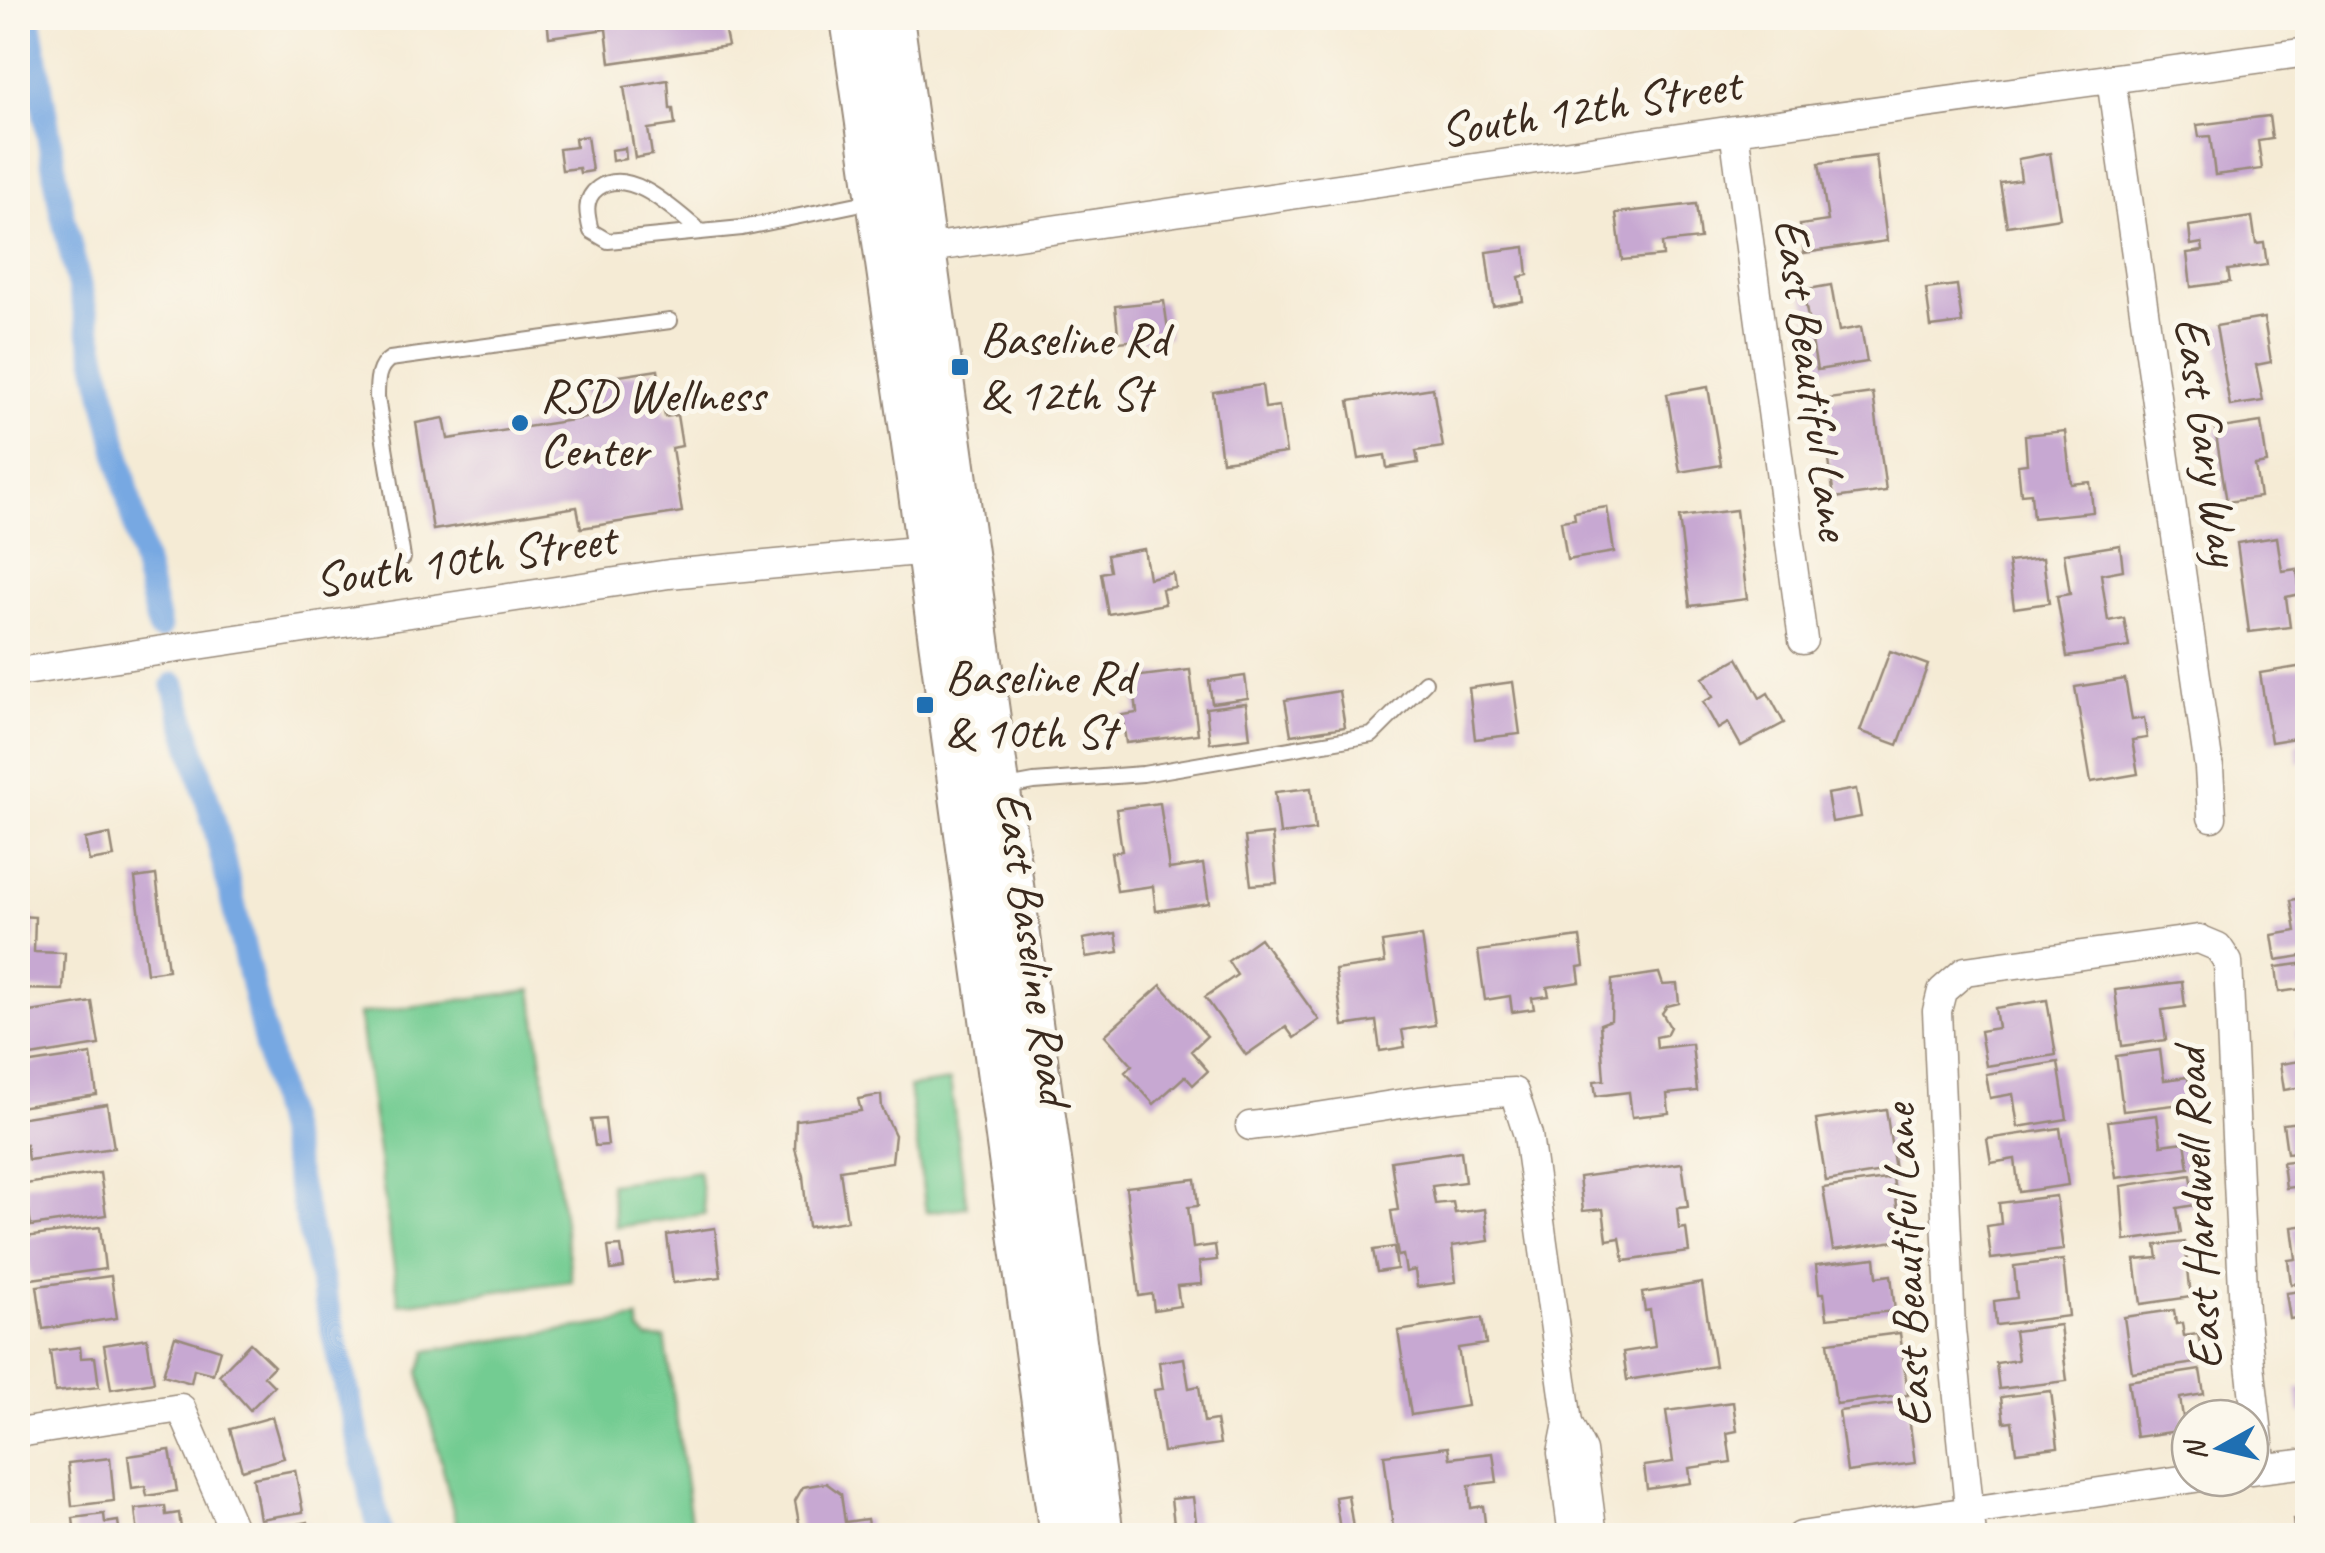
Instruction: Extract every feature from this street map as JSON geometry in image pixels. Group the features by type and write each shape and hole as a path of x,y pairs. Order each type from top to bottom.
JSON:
{"main road":[{"name":"East Baseline Road","path":"852,18 878,200 905,252"},
{"name":"East Baseline Road","path":"892,18 905,252 1015,1049 1102,1536"},
{"name":"East Baseline Road","path":"947,547 1000,788 1015,1049 1061,1536"}],"street":[{"name":"South 12th Street","path":"905,252 1734,130 2308,52"},
{"name":"East Gary Way","path":"2110,79 2212,817"},
{"name":"East Beautiful Lane","path":"1734,130 1803,640"},
{"name":"South 10th Street","path":"18,672 670,574 947,547"},
{"name":"East Hardwell Road","path":"1942,991 1965,971 2200,939 2218,947 2228,962 2231,991 2251,1398"},
{"name":"East Beautiful Lane","path":"1942,991 1938,1012 1951,1329 1971,1523"},
{"path":"1250,1126 1476,1093 1514,1092 1528,1135 1568,1423 1582,1451 1594,1536"},
{"path":"18,1433 181,1408 236,1536"},
{"path":"1568,1423 1562,1453 1573,1536"},
{"path":"2270,1467 2308,1462"},
{"path":"1800,1536 1971,1523 2170,1483"}],"lane":[{"path":"701,232 648,190 622,182 602,184 588,196 586,213 591,231 608,240 701,232 742,228 878,200"},
{"path":"403,558 377,397 377,379 384,363 390,359 670,321"},
{"path":"1000,788 1143,774 1372,734 1425,682"}],"green space":[{"path":"532,990 572,1281 399,1304 359,1014"},
{"path":"950,1081 967,1207 926,1212 909,1087"},
{"path":"699,1171 705,1214 616,1227 610,1184"},
{"path":"638,1319 640,1331 648,1339 665,1338 693,1535 459,1535 419,1372 427,1351"}],"building":[{"path":"547,18 728,18 729,26 724,27 728,46 610,63 606,29 549,37"},
{"path":"668,80 675,125 648,129 652,155 635,158 624,87"},
{"path":"2269,116 2272,139 2258,141 2262,169 2215,175 2210,136 2199,137 2197,125"},
{"path":"587,136 592,171 562,170 559,149 576,147 575,138"},
{"path":"625,148 626,159 612,161 611,150"},
{"path":"2050,153 2060,218 2007,226 2000,183 2021,180 2018,159"},
{"path":"1876,156 1887,241 1804,253 1800,225 1828,221 1819,163"},
{"path":"1696,204 1700,239 1662,243 1663,256 1622,260 1616,213"},
{"path":"2252,217 2256,244 2264,243 2267,265 2228,270 2230,282 2191,287 2187,253 2203,251 2202,243 2191,245 2189,226"},
{"path":"1525,247 1528,275 1519,277 1523,301 1493,306 1486,252"},
{"path":"1831,285 1839,331 1861,327 1867,362 1817,370 1803,290"},
{"path":"1957,285 1962,323 1931,327 1926,289"},
{"path":"1164,301 1169,337 1119,342 1115,306"},
{"path":"2264,318 2271,362 2256,365 2263,401 2230,406 2216,326"},
{"path":"658,370 665,417 677,415 682,446 672,448 682,512 581,528 577,507 433,530 416,423 444,418 448,439 586,418 581,382"},
{"path":"1262,385 1265,408 1279,406 1286,453 1222,461 1213,392"},
{"path":"1708,387 1721,465 1680,472 1667,394"},
{"path":"1433,388 1443,447 1416,451 1418,463 1387,468 1385,455 1359,459 1349,401"},
{"path":"1873,393 1886,491 1834,498 1821,400"},
{"path":"2261,422 2267,463 2255,465 2260,497 2227,502 2215,429"},
{"path":"2065,431 2071,484 2090,482 2093,512 2033,518 2031,493 2021,494 2018,465 2027,464 2025,435"},
{"path":"1607,507 1614,552 1567,560 1561,521 1575,519 1574,512"},
{"path":"1736,510 1747,599 1690,606 1679,517"},
{"path":"2277,537 2282,571 2297,569 2300,594 2286,597 2290,627 2249,632 2237,543"},
{"path":"2120,545 2123,570 2101,574 2108,621 2124,618 2129,647 2067,657 2057,596 2070,594 2064,554"},
{"path":"1144,549 1149,578 1173,573 1175,587 1162,589 1165,604 1108,614 1101,573 1110,571 1107,555"},
{"path":"2043,558 2049,603 2014,608 2008,562"},
{"path":"1890,651 1928,665 1898,745 1860,731"},
{"path":"1738,658 1760,698 1768,693 1784,723 1741,746 1728,723 1718,729 1703,702 1713,697 1703,678"},
{"path":"2304,666 2308,736 2271,742 2260,673"},
{"path":"1190,670 1198,734 1126,743 1122,715 1137,713 1133,677"},
{"path":"1245,676 1248,698 1212,703 1209,681"},
{"path":"2125,679 2132,720 2144,718 2147,738 2132,740 2138,774 2091,782 2075,687"},
{"path":"1513,682 1520,734 1475,739 1469,688"},
{"path":"1339,691 1345,727 1291,735 1285,700"},
{"path":"926,693 928,709 922,710 919,694"},
{"path":"1246,703 1250,738 1210,743 1206,708"},
{"path":"2308,740 2308,761 2298,763 2295,743"},
{"path":"1311,788 1315,830 1280,834 1275,792"},
{"path":"1856,789 1861,817 1832,822 1827,794"},
{"path":"1160,803 1169,869 1203,864 1209,903 1156,911 1153,886 1117,891 1111,853 1122,851 1116,809"},
{"path":"110,834 114,857 89,861 85,839"},
{"path":"1272,834 1277,883 1251,885 1245,837"},
{"path":"156,875 168,970 147,973 135,878"},
{"path":"2308,897 2308,955 2276,960 2272,935 2296,931 2291,900"},
{"path":"18,916 35,917 34,952 65,953 63,990 18,989"},
{"path":"1116,933 1119,952 1086,957 1083,939"},
{"path":"1422,936 1435,1025 1402,1030 1405,1047 1380,1051 1376,1021 1343,1026 1335,970 1385,963 1382,942"},
{"path":"1580,937 1584,966 1578,967 1580,982 1547,987 1549,996 1532,998 1534,1009 1512,1012 1510,996 1485,1000 1478,951"},
{"path":"1260,938 1319,1020 1294,1038 1286,1027 1246,1055 1205,997 1237,975 1228,961"},
{"path":"2308,963 2308,988 2279,992 2276,967"},
{"path":"1659,973 1663,985 1677,984 1679,1003 1667,1006 1662,1013 1670,1027 1666,1035 1656,1037 1657,1048 1692,1044 1697,1091 1667,1094 1669,1113 1632,1117 1629,1092 1596,1096 1594,1081 1604,1080 1600,1024 1611,1020 1612,980"},
{"path":"2182,982 2185,1007 2162,1010 2166,1040 2122,1046 2115,990"},
{"path":"1161,985 1207,1036 1191,1051 1208,1071 1193,1085 1185,1076 1154,1104 1125,1072 1132,1065 1105,1035"},
{"path":"2047,1000 2056,1055 1986,1066 1980,1031 1998,1028 1995,1008"},
{"path":"92,1002 99,1045 18,1058 18,1014"},
{"path":"2308,1029 2308,1086 2284,1090 2280,1064 2300,1061 2296,1031"},
{"path":"2160,1050 2164,1080 2188,1077 2191,1103 2123,1111 2116,1056"},
{"path":"91,1054 97,1095 18,1107 18,1065"},
{"path":"2058,1062 2067,1119 2018,1127 2013,1094 1990,1098 1986,1074"},
{"path":"881,1095 882,1108 895,1135 892,1162 840,1170 847,1221 808,1227 803,1176 795,1148 796,1120 861,1111 858,1099"},
{"path":"2308,1095 2308,1151 2287,1153 2283,1124 2300,1122 2298,1096"},
{"path":"107,1104 114,1148 28,1160 26,1145 18,1146 18,1118"},
{"path":"1886,1109 1895,1170 1826,1181 1816,1120"},
{"path":"2157,1115 2161,1145 2185,1142 2189,1168 2116,1178 2108,1121"},
{"path":"605,1119 608,1145 595,1146 591,1120"},
{"path":"2060,1128 2068,1185 2019,1192 2015,1159 1991,1163 1987,1139"},
{"path":"1461,1151 1465,1182 1432,1186 1435,1204 1453,1202 1455,1213 1485,1209 1489,1241 1452,1246 1456,1282 1417,1287 1415,1270 1406,1272 1403,1255 1398,1256 1391,1211 1398,1210 1391,1161"},
{"path":"2308,1159 2308,1185 2286,1188 2283,1162"},
{"path":"1682,1163 1688,1207 1677,1208 1679,1229 1686,1228 1689,1252 1624,1261 1620,1238 1607,1240 1603,1209 1583,1211 1579,1177"},
{"path":"100,1173 106,1215 31,1226 25,1184"},
{"path":"2191,1175 2195,1205 2177,1208 2181,1233 2125,1241 2121,1186"},
{"path":"1893,1178 1902,1240 1833,1250 1823,1188"},
{"path":"1195,1179 1198,1206 1188,1207 1193,1248 1215,1245 1217,1260 1199,1262 1202,1284 1177,1286 1180,1306 1154,1310 1152,1294 1139,1296 1126,1187"},
{"path":"2056,1196 2063,1250 1991,1259 1987,1226 2001,1224 1999,1203"},
{"path":"2308,1225 2308,1282 2291,1284 2288,1260 2296,1259 2292,1227"},
{"path":"100,1227 105,1269 31,1279 25,1237"},
{"path":"715,1228 721,1277 673,1283 667,1235"},
{"path":"2185,1242 2191,1297 2141,1304 2135,1260 2158,1258 2156,1245"},
{"path":"621,1246 624,1268 611,1270 608,1247"},
{"path":"1394,1247 1397,1269 1377,1272 1373,1250"},
{"path":"1875,1258 1877,1277 1891,1275 1895,1311 1827,1318 1816,1265"},
{"path":"2063,1260 2069,1316 1996,1325 1994,1301 2017,1298 2014,1266"},
{"path":"111,1276 117,1318 43,1329 37,1286"},
{"path":"1702,1283 1715,1366 1627,1380 1623,1352 1655,1347 1650,1310 1645,1311 1642,1293"},
{"path":"2308,1290 2308,1316 2290,1319 2286,1293"},
{"path":"2174,1310 2176,1324 2182,1323 2184,1336 2198,1334 2203,1362 2132,1372 2124,1317"},
{"path":"1482,1318 1486,1344 1458,1348 1467,1406 1411,1415 1398,1331"},
{"path":"2060,1325 2067,1381 1999,1389 1996,1363 2018,1360 2014,1331"},
{"path":"1900,1333 1908,1395 1836,1404 1828,1342"},
{"path":"175,1336 220,1350 213,1374 194,1369 191,1383 163,1375"},
{"path":"147,1338 154,1382 111,1389 104,1345"},
{"path":"250,1343 274,1366 264,1376 274,1386 250,1410 219,1375"},
{"path":"80,1347 81,1358 95,1357 99,1387 55,1392 50,1351"},
{"path":"1184,1358 1189,1388 1199,1386 1204,1422 1216,1420 1220,1444 1163,1452 1154,1390 1163,1389 1159,1362"},
{"path":"2200,1370 2204,1394 2170,1398 2170,1432 2136,1437 2128,1381"},
{"path":"2308,1388 2308,1412 2300,1413 2297,1389"},
{"path":"2051,1391 2058,1447 2016,1452 2012,1421 2004,1422 2001,1397"},
{"path":"1733,1402 1737,1431 1727,1433 1731,1462 1689,1468 1691,1483 1647,1489 1644,1466 1673,1462 1666,1411"},
{"path":"1907,1402 1915,1463 1847,1472 1839,1411"},
{"path":"272,1417 284,1458 242,1470 230,1429"},
{"path":"1448,1447 1450,1458 1493,1453 1497,1482 1469,1485 1471,1508 1483,1506 1486,1531 1450,1536 1394,1536 1384,1455"},
{"path":"170,1450 177,1491 147,1496 145,1486 132,1488 128,1456"},
{"path":"110,1458 114,1501 72,1506 68,1463"},
{"path":"295,1470 303,1512 260,1519 253,1478"},
{"path":"826,1483 841,1494 845,1522 867,1519 870,1536 770,1536 769,1532 800,1528 795,1501 803,1487"},
{"path":"1348,1495 1353,1528 1340,1530 1335,1497"},
{"path":"1193,1497 1197,1530 1175,1532 1171,1499"},
{"path":"165,1506 166,1515 179,1513 182,1536 138,1536 135,1509"},
{"path":"104,1514 105,1523 118,1521 120,1536 75,1536 73,1518"},
{"path":"2308,1517 2308,1536 2295,1536 2293,1519"},
{"path":"308,1522 311,1536 286,1536 284,1527"}],"waterway":[{"path":"29,18 61,208 159,628"},
{"path":"174,685 215,826 381,1536"}],"place":[{"name":"Baseline Rd & 12th St","path":"960,367"},
{"name":"RSD Wellness Center","path":"520,423"},
{"name":"Baseline Rd & 10th St","path":"925,705"}]}
